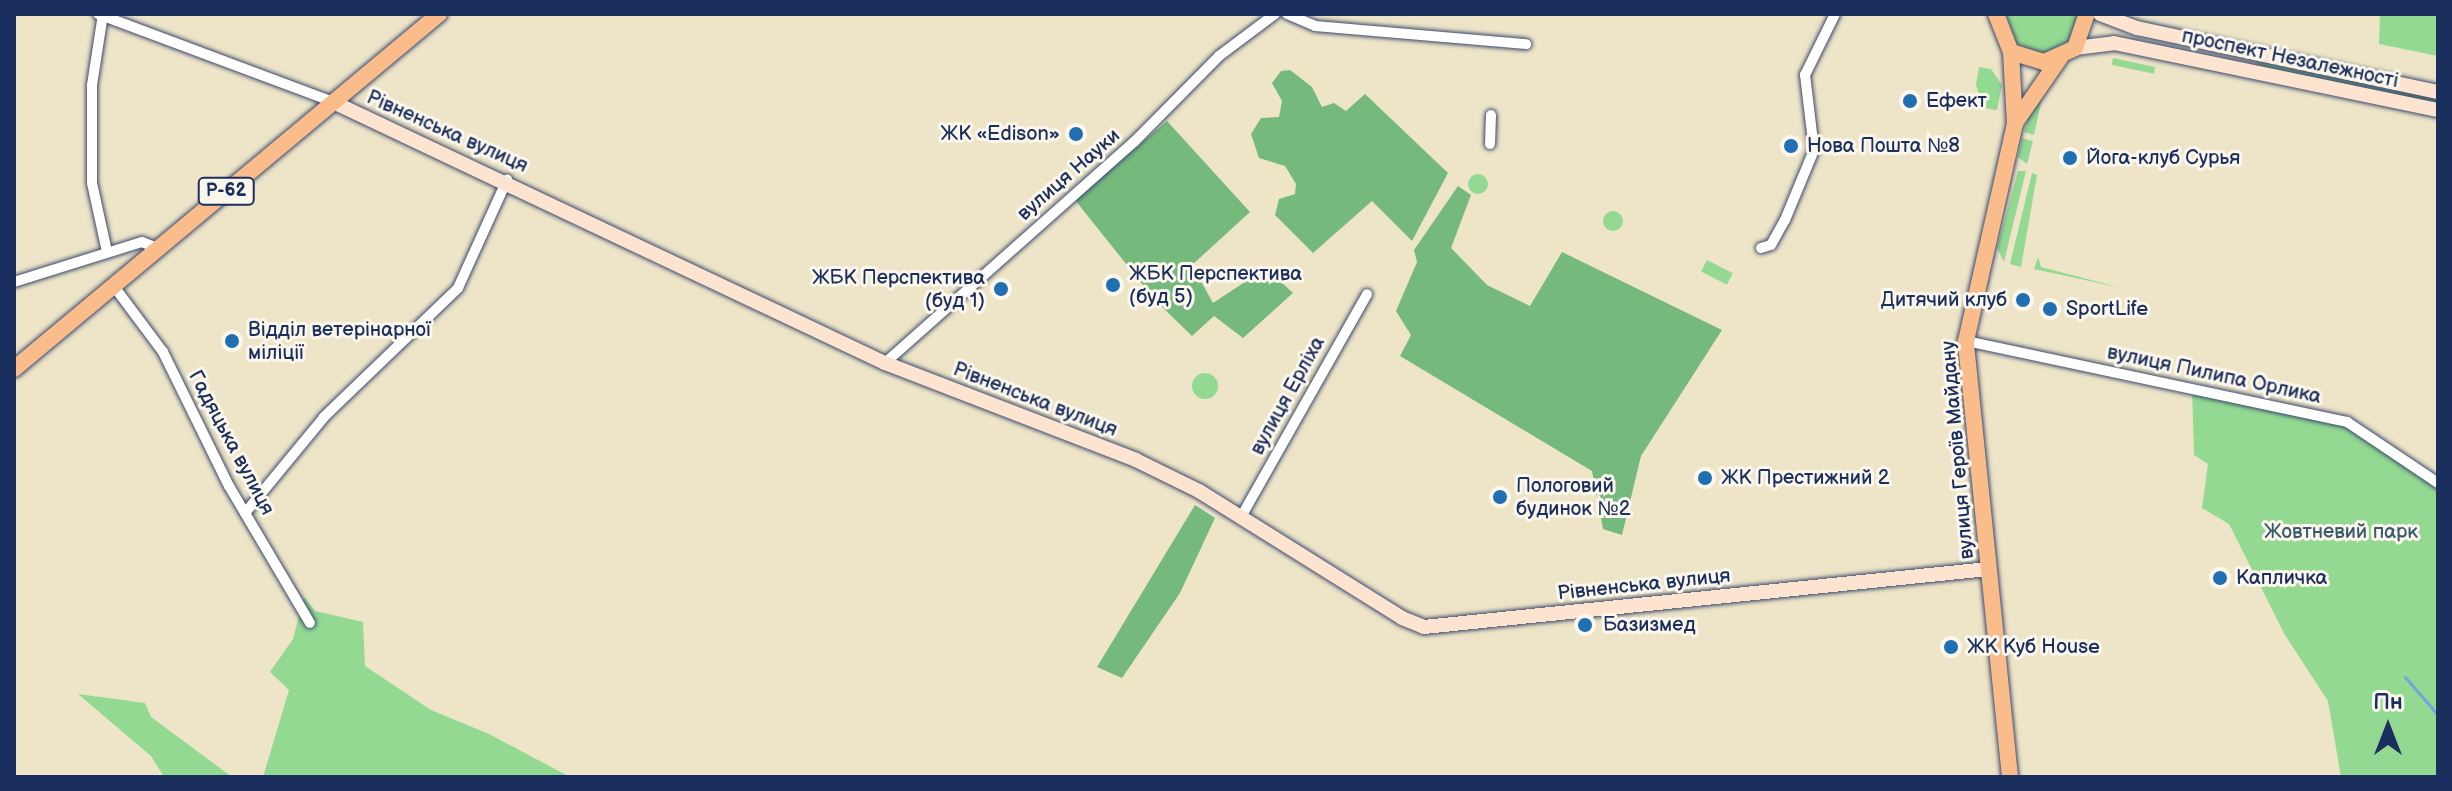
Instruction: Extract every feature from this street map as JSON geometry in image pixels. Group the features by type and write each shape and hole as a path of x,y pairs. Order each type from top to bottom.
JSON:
{"main road":[{"name":"Р-62","path":"14,369 439,14"},
{"path":"2015,124 2068,53 2087,14"},
{"path":"1994,18 2011,52 2015,124"},
{"path":"2011,52 2035,62 2068,53"},
{"name":"вулиця Героїв Майдану","path":"2010,777 1966,341 2015,124"}],"street":[{"name":"вулиця Науки","path":"885,363 1134,142 1219,56 1275,14"},
{"path":"1287,14 1315,26 1526,44"},
{"path":"1761,248 1771,245 1814,150 1805,75 1835,14"},
{"name":"проспект Незалежності","path":"2100,14 2137,28 2438,92"},
{"name":"Рівненська вулиця","path":"101,15 333,102 507,180 885,363 1107,448 1241,517 1424,627 1988,569"},
{"path":"101,15 92,85 92,183 107,252"},
{"name":"проспект Незалежності","path":"2068,53 2105,43 2133,46 2438,110"},
{"path":"1490,144 1491,115"},
{"path":"245,513 324,417 458,288 507,180"},
{"path":"14,282 142,242 157,248"},
{"name":"Гадяцька вулиця","path":"113,285 163,352 245,513 310,623"},
{"name":"вулиця Ерліха","path":"1241,517 1367,294"},
{"name":"вулиця Пилипа Орлика","path":"1966,341 2347,422 2438,483"}],"green space":[{"path":"2006,14 2083,14 2077,40 2047,57 2015,43"},
{"path":"2380,14 2438,14 2438,56 2379,44"},
{"path":"2113,58 2155,67 2154,74 2112,65"},
{"path":"2257,61 2438,99 2437,105 2256,67"},
{"path":"1979,67 1991,69 2002,85 1997,110 1983,108 1976,85"},
{"path":"1290,70 1312,87 1322,107 1334,103 1346,111 1365,94 1448,173 1412,241 1372,201 1313,253 1275,215 1279,199 1295,194 1296,184 1285,166 1259,158 1251,134 1261,118 1279,117 1282,101 1272,83 1281,71"},
{"path":"2042,98 2034,135 2024,132 2030,112"},
{"path":"1167,121 1250,212 1192,265 1213,303 1266,268 1293,293 1243,338 1214,316 1192,336 1155,300 1075,200"},
{"path":"2022,138 2033,141 2027,164 2018,157"},
{"path":"2018,171 2026,171 2004,262 1997,248"},
{"path":"2032,173 2037,175 2021,267 2010,264"},
{"path":"1478,174 1485,177 1488,184 1485,191 1478,194 1471,191 1468,184 1471,177"},
{"path":"1458,186 1471,195 1451,248 1487,285 1530,306 1562,252 1722,330 1641,456 1622,535 1603,529 1592,471 1400,356 1411,335 1396,311 1417,262 1414,250"},
{"path":"1613,211 1620,214 1623,221 1620,228 1613,231 1606,228 1603,221 1606,214"},
{"path":"2038,257 2041,267 2122,288 2034,269"},
{"path":"1707,260 1733,273 1727,285 1701,272"},
{"path":"1205,373 1214,377 1218,386 1214,395 1205,399 1196,395 1192,386 1196,377"},
{"name":"Жовтневий парк","path":"2192,388 2347,421 2438,483 2438,777 2341,777 2328,701 2285,635 2229,524 2202,508 2208,464 2194,455"},
{"path":"1195,505 1215,518 1180,593 1122,678 1097,667"},
{"path":"304,597 315,611 363,622 365,666 431,710 489,734 570,777 263,777 289,690 270,672 293,639"},
{"path":"78,694 145,703 151,717 232,777 164,777 151,756"}],"waterway":[{"path":"2405,677 2438,715"}],"place":[{"name":"Ефект","path":"1910,101"},
{"name":"ЖК «Edison»","path":"1076,134"},
{"name":"Нова Пошта №8","path":"1791,146"},
{"name":"Йога-клуб Сурья","path":"2070,158"},
{"name":"ЖБК Перспектива (буд 5)","path":"1113,285"},
{"name":"ЖБК Перспектива (буд 1)","path":"1001,289"},
{"name":"Дитячий клуб","path":"2023,300"},
{"name":"SportLife","path":"2050,309"},
{"name":"Відділ ветерінарної міліції","path":"232,341"},
{"name":"ЖК Престижний 2","path":"1705,478"},
{"name":"Пологовий будинок №2","path":"1500,497"},
{"name":"Капличка","path":"2220,578"},
{"name":"Базизмед","path":"1585,625"},
{"name":"ЖК Куб House","path":"1951,647"}]}
